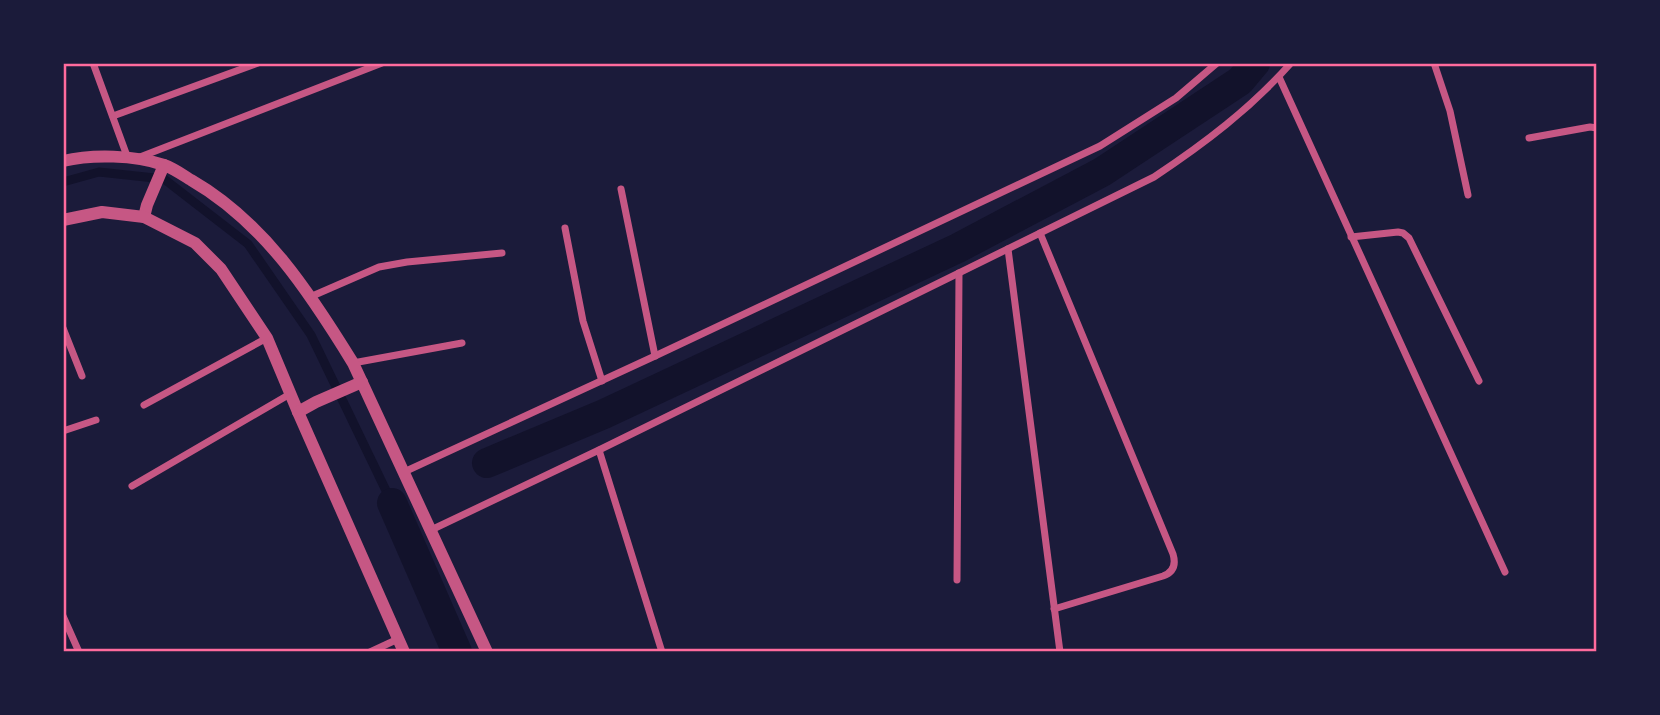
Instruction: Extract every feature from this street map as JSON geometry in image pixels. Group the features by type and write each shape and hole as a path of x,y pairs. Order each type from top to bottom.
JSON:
{"street":[{"path":"93,63 131,157 203,187 242,217 285,261 330,325 353,363 357,385 404,472 487,652"},
{"path":"113,116 258,63"},
{"path":"63,161 131,157 370,65 382,63"},
{"path":"404,472 1100,146 1176,98 1217,63"},
{"path":"431,530 1154,177 1240,115 1291,63"},
{"path":"1434,63 1450,111 1468,195"},
{"path":"1279,77 1505,572"},
{"path":"1528,138 1597,128"},
{"path":"146,211 162,170"},
{"path":"621,189 655,356"},
{"path":"63,220 102,212 146,211 195,243 220,269 267,338 404,652"},
{"path":"565,228 583,321 603,381"},
{"path":"1351,237 1398,232 1409,238 1479,381"},
{"path":"1040,233 1175,563 1171,572 1163,576 1054,609"},
{"path":"1008,249 1060,652"},
{"path":"310,297 379,267 502,253"},
{"path":"957,580 960,273"},
{"path":"63,328 82,376"},
{"path":"144,405 267,338"},
{"path":"353,363 462,343"},
{"path":"298,412 357,385"},
{"path":"132,486 290,394"},
{"path":"63,431 96,419"},
{"path":"599,450 662,652"},
{"path":"63,616 79,652"},
{"path":"370,652 398,639"}],"waterway":[{"path":"487,463 604,414 958,248 1102,172 1240,81 1255,63"},
{"path":"63,182 99,172 164,179 248,244 311,335 392,503"},
{"path":"392,503 457,652"}]}
